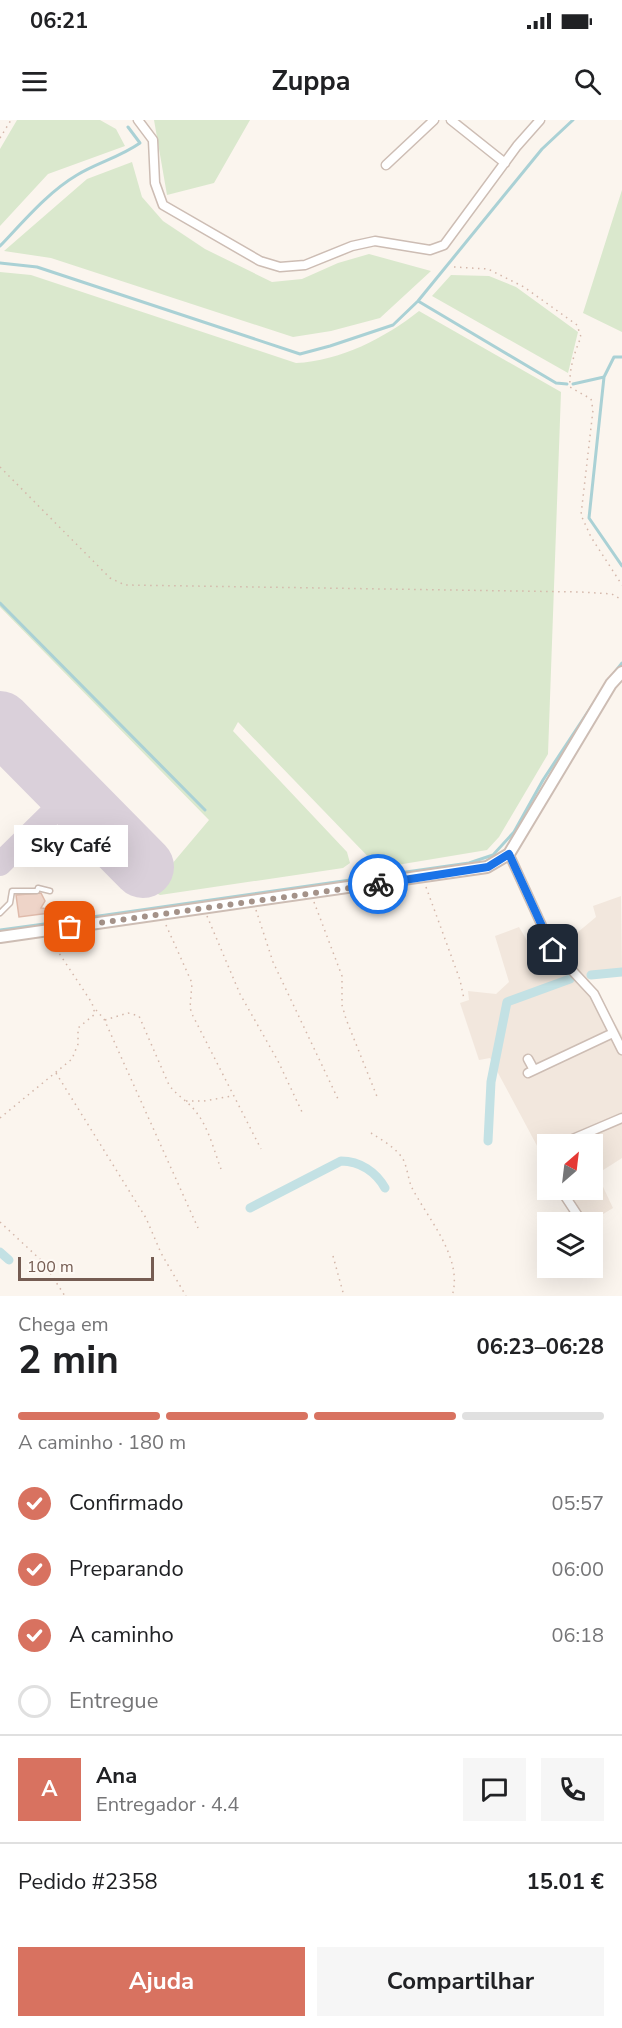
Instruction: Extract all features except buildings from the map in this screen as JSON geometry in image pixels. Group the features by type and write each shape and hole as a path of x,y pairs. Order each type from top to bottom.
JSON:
{"street":[{"path":"138,120 153,140 155,183 164,205 260,261 280,267 304,265 352,246 375,240 430,250 444,245 540,120"},
{"path":"386,165 434,120"},
{"path":"451,120 505,163"},
{"path":"0,937 488,867 509,854 611,684 622,672"},
{"path":"509,854 553,950 594,994 622,1050"},
{"path":"528,1059 531,1072 614,1033"},
{"path":"584,1134 622,1118"}],"lane":[{"path":"0,913 10,903 12,891 37,891 38,888 50,891"},
{"path":"66,909 70,927"}],"path":[{"path":"0,138 11,120"},
{"path":"454,267 488,269 524,287 577,325 582,337 574,355 570,387 591,399 593,410 581,515 591,537 622,585"},
{"path":"0,467 110,578 125,585 581,592 612,594 622,600"},
{"path":"423,878 460,980 464,999"},
{"path":"310,893 342,976 342,1005 346,1019 378,1099"},
{"path":"252,901 273,962 338,1098"},
{"path":"203,907 240,994 283,1071 302,1112"},
{"path":"161,913 192,983 190,1008 193,1016 261,1149"},
{"path":"44,930 104,1020 198,1227"},
{"path":"0,1118 56,1073 77,1052 78,1028 91,1019 96,1009"},
{"path":"104,1020 128,1013 139,1016 169,1085 204,1124 221,1169"},
{"path":"56,1073 146,1218 161,1253 186,1296"},
{"path":"185,1101 204,1101 234,1095"},
{"path":"371,1133 390,1145 402,1159 411,1185 447,1250 454,1280 452,1296"},
{"path":"0,1222 43,1262 65,1296"},
{"path":"333,1256 344,1296"}],"shaded area":[{"path":"621,896 622,974 588,978 622,1035 622,1158 603,1170 603,1134 537,1134 537,1146 490,1058 479,1060 460,1003 469,1000 468,991 496,994 509,982 495,936 519,927 535,954 559,948 596,917 593,906"},
{"path":"603,1187 613,1208 603,1214 603,1212 570,1212 563,1200 603,1200"}],"green space":[{"path":"17,120 100,120 116,129 125,146 48,174 0,226 0,149"},
{"path":"154,120 250,120 214,183 167,195"},
{"path":"132,162 142,197 163,221 205,249 272,282 302,279 338,263 369,254 431,271 380,318 331,331 293,337 51,258 4,251 87,179"},
{"path":"622,190 622,332 583,313"},
{"path":"0,272 31,275 296,363 345,353 377,339 419,311 561,392 548,754 499,837 487,850 379,868 238,722 233,731 347,852 350,863 343,868 160,895 150,890 209,820 0,607"},
{"path":"451,275 489,276 516,287 578,332 568,373 432,296"}],"waterway":[{"path":"0,263 37,267 300,354 393,325 418,301 542,149 573,120"},
{"path":"0,246 36,208 66,182 140,143 128,127"},
{"path":"418,301 556,383 567,384"},
{"path":"622,357 614,357 604,377 589,518 622,566"},
{"path":"573,384 604,377"},
{"path":"0,603 205,810"},
{"path":"615,672 622,663"},
{"path":"78,919 469,863 493,855 514,832 543,780 599,695"},
{"path":"0,930 59,922"},
{"path":"591,975 622,972"},
{"path":"488,1141 491,1082 507,1002 570,979"},
{"path":"250,1208 341,1161 367,1168 385,1188"},
{"path":"0,1252 9,1260"}],"taxiway":[{"path":"0,864 63,802 66,795 63,787"}],"runway":[{"path":"0,722 143,867"}],"way so far":[{"path":"70,927 378,884"}],"place":[{"name":"Sky Café","path":"70,927"}],"route":[{"path":"378,884 488,867 509,854 553,950"}]}
